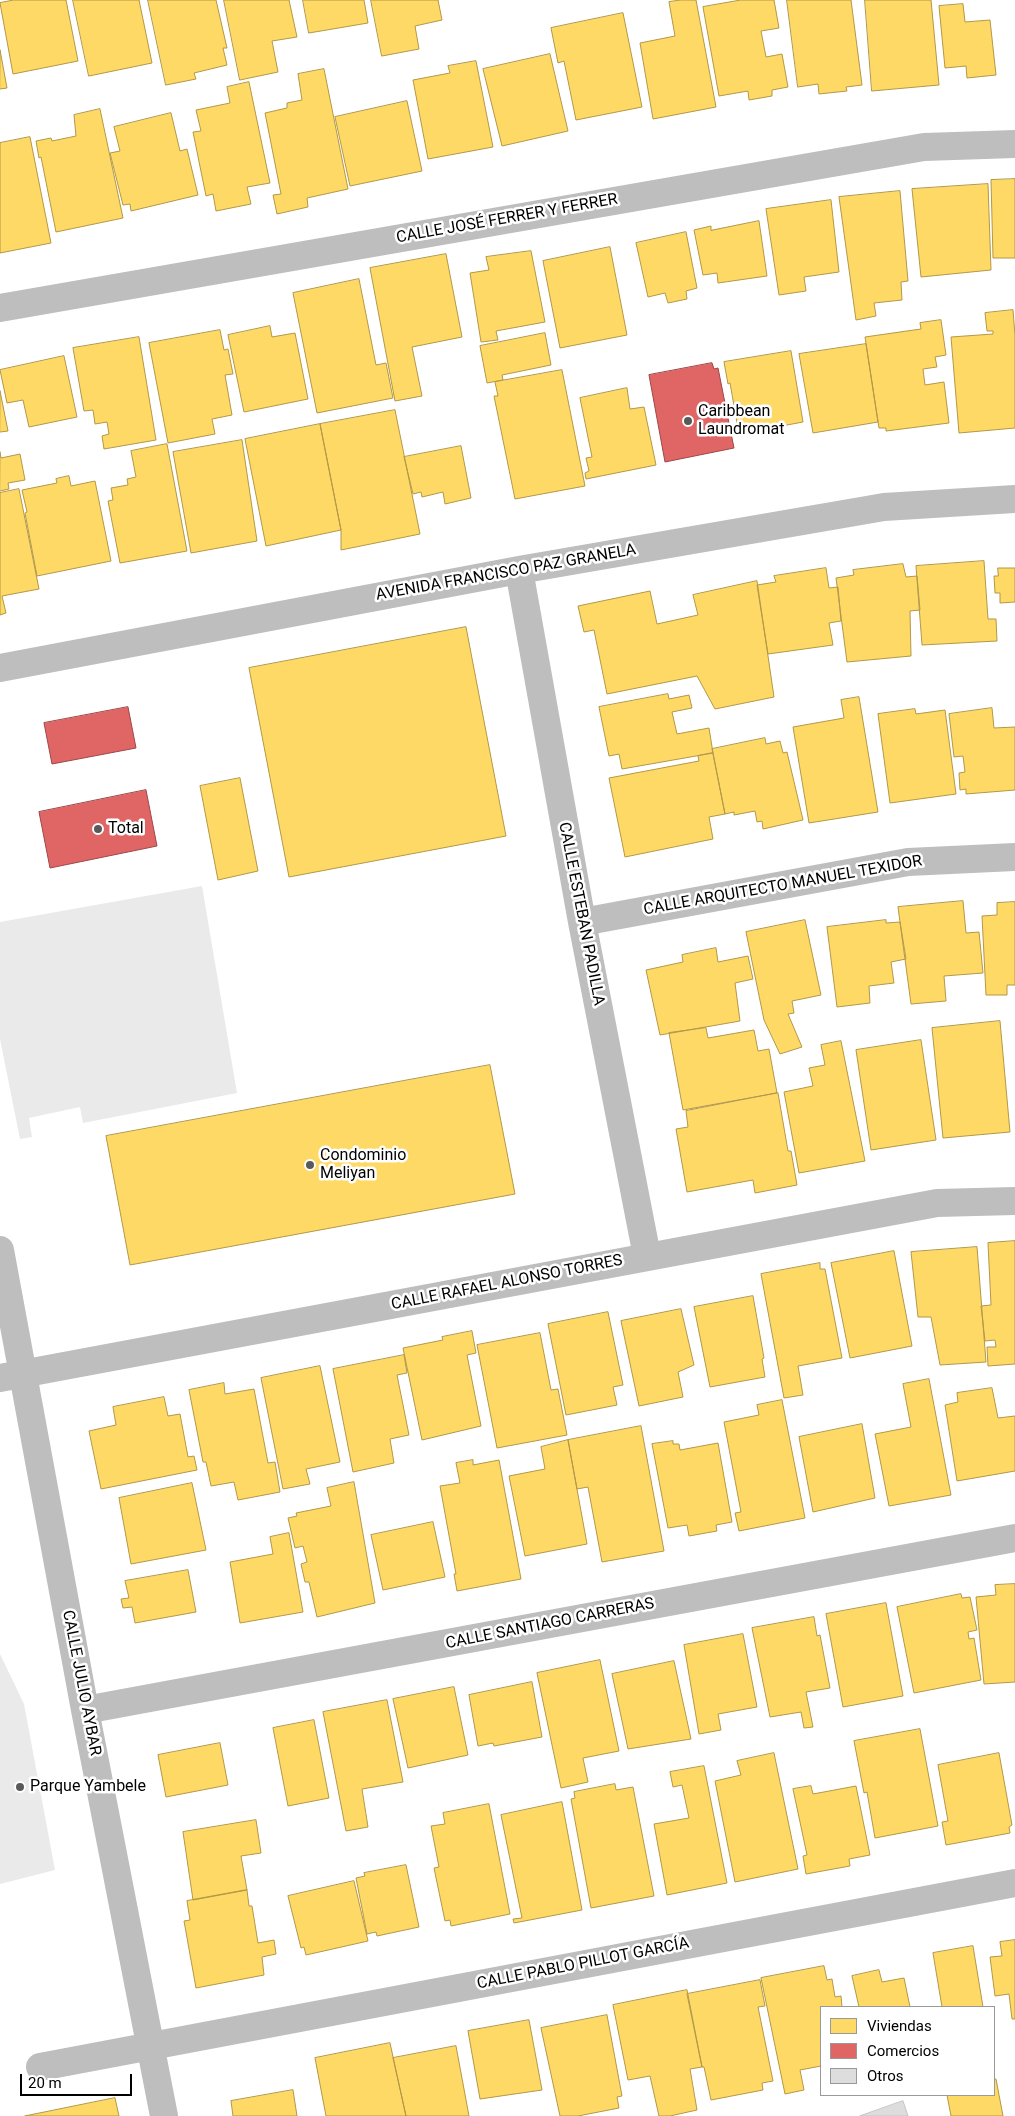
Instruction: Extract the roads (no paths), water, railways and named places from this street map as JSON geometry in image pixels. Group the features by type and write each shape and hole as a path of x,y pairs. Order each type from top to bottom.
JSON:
{"street":[{"name":"CALLE JOSÉ FERRER Y FERRER","path":"0,308 924,147 1015,144"},
{"name":"AVENIDA FRANCISCO PAZ GRANELA","path":"0,668 519,570 884,507 1015,499"},
{"name":"CALLE ESTEBAN PADILLA","path":"519,570 582,922 647,1256"},
{"name":"CALLE ARQUITECTO MANUEL TEXIDOR","path":"582,922 908,862 1015,857"},
{"name":"CALLE RAFAEL ALONSO TORRES","path":"12,1376 937,1203 1015,1201"},
{"name":"CALLE JULIO AYBAR","path":"0,1250 12,1376 85,1710 164,2116"},
{"name":"CALLE SANTIAGO CARRERAS","path":"85,1710 1015,1538"},
{"name":"CALLE PABLO PILLOT GARCÍA","path":"40,2067 1015,1883"}],"place":[{"name":"Caribbean Laundromat","path":"688,421"},
{"name":"Total","path":"98,829"},
{"name":"Condominio Meliyan","path":"310,1165"},
{"name":"Parque Yambele","path":"20,1787"}]}
